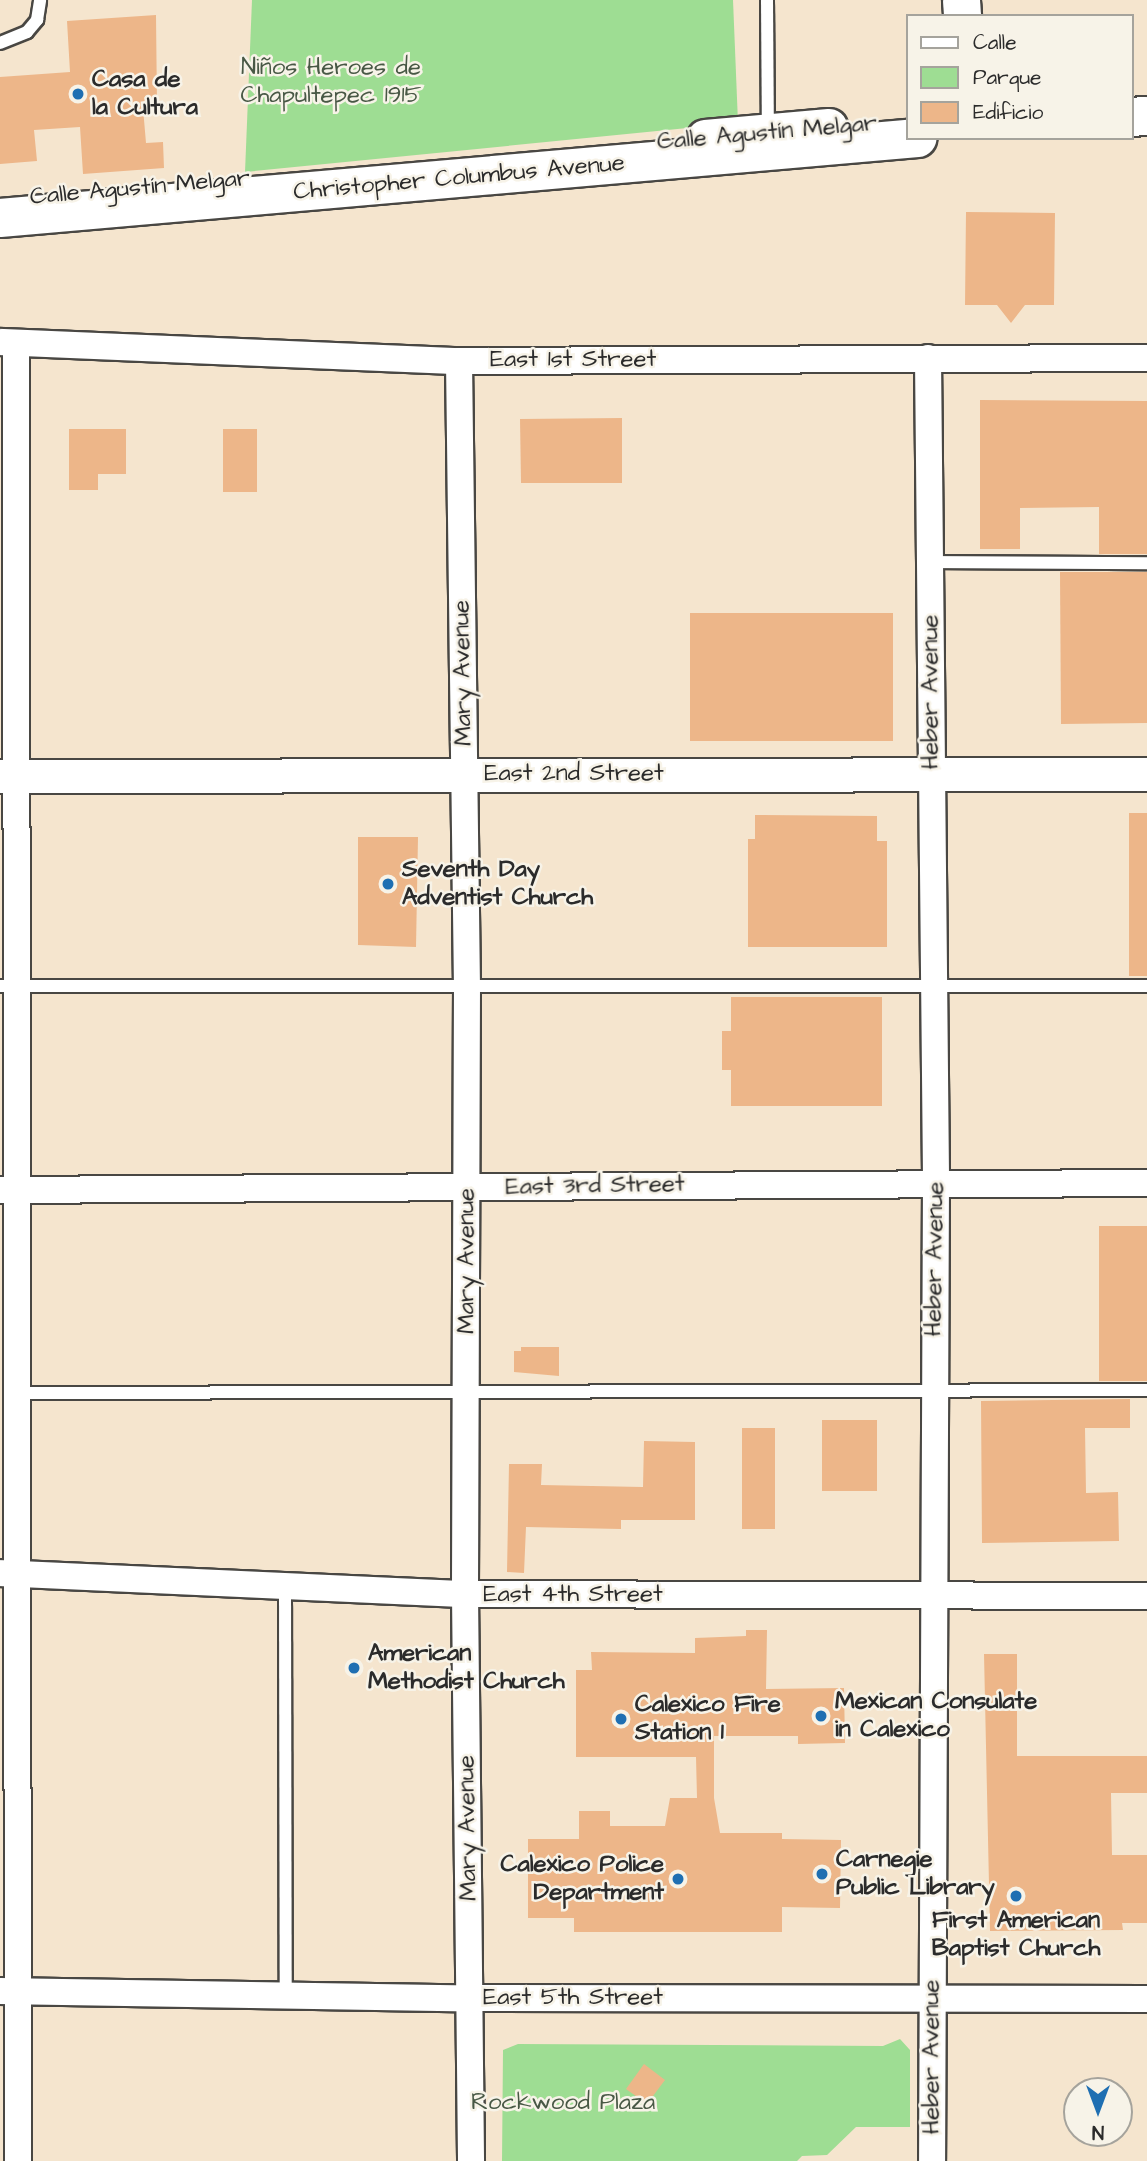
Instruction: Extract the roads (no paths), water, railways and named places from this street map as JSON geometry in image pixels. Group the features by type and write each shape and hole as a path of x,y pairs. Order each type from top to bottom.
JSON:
{"main road":[{"name":"Calle Agustín Melgar","path":"0,200 906,121"},
{"name":"Christopher Columbus Avenue","path":"0,218 906,139"}],"street":[{"name":"East 1st Street","path":"8,343 459,361 1147,358"},
{"path":"8,343 10,1190 20,1393 10,1573 10,1991 18,2161"},
{"name":"Heber Avenue","path":"929,358 930,774 936,1182 931,1598 932,2161"},
{"name":"Mary Avenue","path":"459,361 467,986 466,1594 471,2161"},
{"name":"East 2nd Street","path":"10,776 1147,775"},
{"name":"East 3rd Street","path":"10,1190 936,1182 1147,1183"},
{"name":"East 4th Street","path":"10,1573 466,1594 931,1598 1147,1596"},
{"name":"East 5th Street","path":"10,1991 470,1997 1147,1999"}],"lane":[{"path":"0,43 27,32 37,20 40,0"},
{"path":"767,0 768,132"},
{"path":"930,562 1147,563"},
{"path":"10,986 1147,986"},
{"path":"20,1393 467,1394 1147,1390"},
{"path":"285,1586 286,1994"}],"place":[{"name":"Casa de la Cultura","path":"78,94"},
{"name":"Seventh Day Adventist Church","path":"388,884"},
{"name":"American Methodist Church","path":"354,1668"},
{"name":"Mexican Consulate in Calexico","path":"821,1716"},
{"name":"Calexico Fire Station 1","path":"621,1719"},
{"name":"Carnegie Public Library","path":"822,1874"},
{"name":"Calexico Police Department","path":"678,1879"},
{"name":"First American Baptist Church","path":"1016,1896"}],"park label":[{"name":"Niños Heroes de Chapultepec 1915","path":"331,82"},
{"name":"Rockwood Plaza","path":"563,2103"}]}
